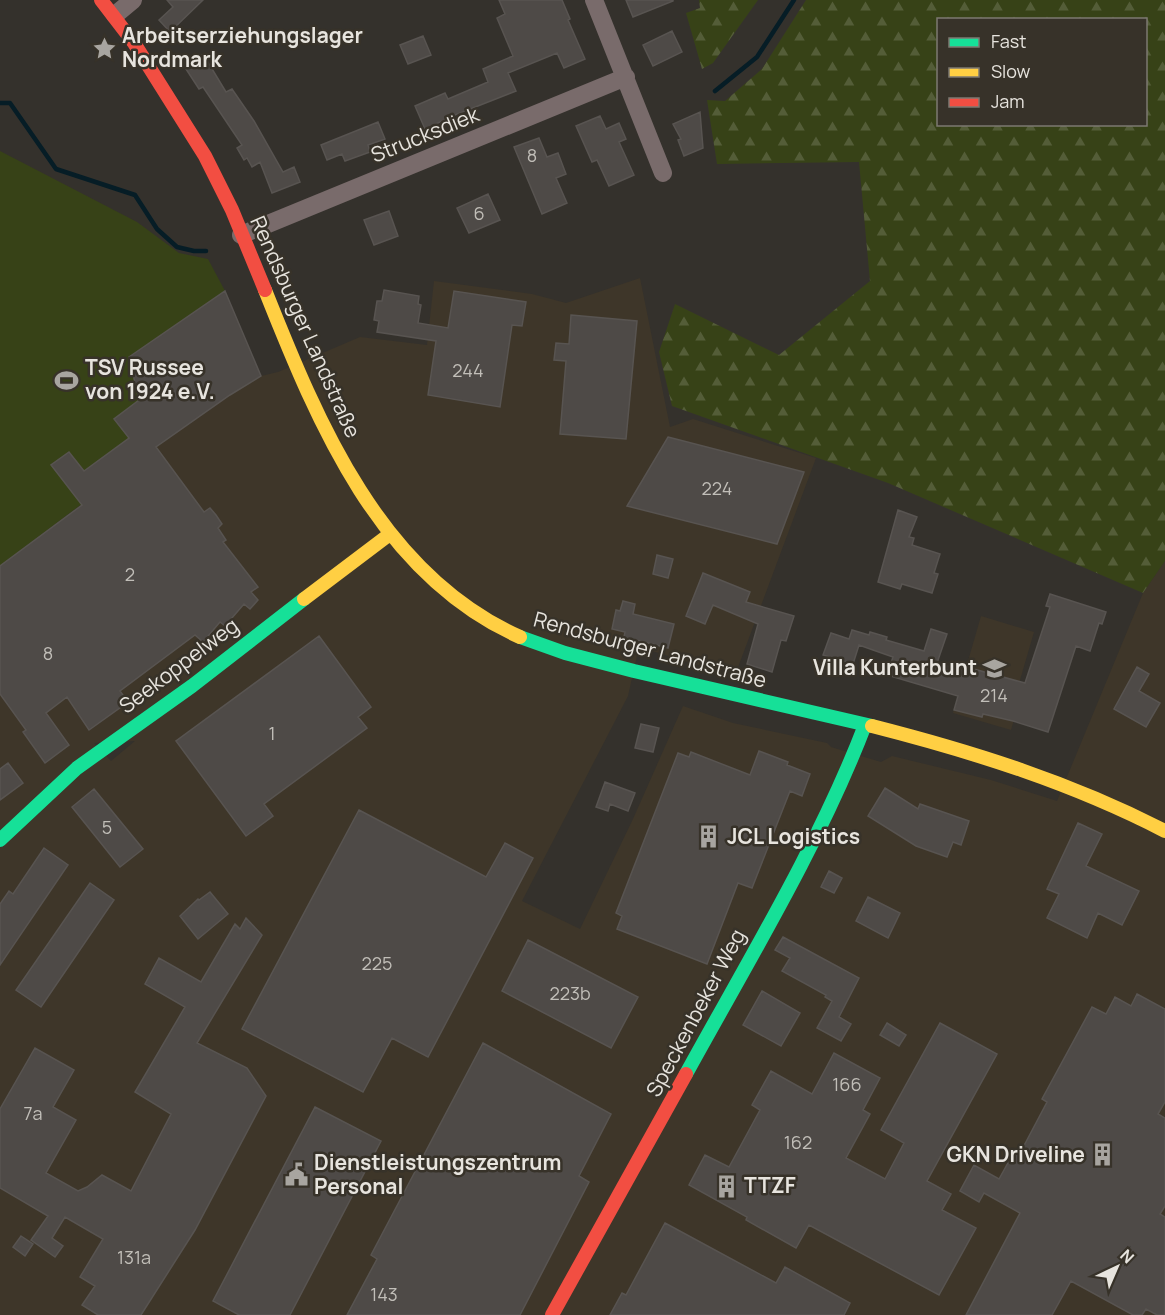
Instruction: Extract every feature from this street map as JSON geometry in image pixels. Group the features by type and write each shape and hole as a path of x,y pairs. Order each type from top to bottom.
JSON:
{"street":[{"name":"Rendsburger Landstraße","path":"101,0 115,15 181,115 210,165 297,372 330,440 369,506 390,534 425,573 454,598 473,612 521,638 559,651 647,676 942,744 1032,771 1131,812 1165,831"},
{"path":"115,15 133,0"},
{"path":"594,0 663,172"},
{"name":"Strucksdiek","path":"241,235 626,77"},
{"name":"Seekoppelweg","path":"0,840 41,800 100,750 192,686 390,534"},
{"name":"Speckenbeker Weg","path":"552,1315 696,1059 811,843 855,755 865,725"}],"shaded area":[{"path":"640,278 670,427 693,419 816,458 737,670 698,665 639,647 628,696 522,901 580,929 633,819 683,706 733,723 827,743 831,747 881,762 892,756 991,780 1057,801 1143,593 1165,561 1165,1315 0,1315 0,566 166,440 261,376 278,372 360,337 427,345 434,281 532,294 566,303","holes":["135,741 111,761 94,743"]},
{"name":"Villa Kunterbunt","path":"981,616 1034,632 1013,704 1018,706 1011,730 953,713"}],"green space":[{"path":"699,0 758,0 713,63 702,69 686,13 700,8"},
{"path":"806,0 1165,0 1165,561 1143,593 888,483 672,406 659,352 675,304 779,355 870,281 859,162 717,164 707,100 725,101 762,69"},
{"name":"TSV Russee von 1924 e.V.","path":"0,151 137,222 179,253 208,259 225,291 130,357 139,403 166,440 0,566"}],"building":[{"path":"167,0 203,0 170,32 159,20 173,7"},
{"path":"499,0 562,0 585,59 564,68 557,53 508,73 516,91 425,129 415,106 445,93 448,99 488,82 483,69 513,56 497,18 505,14"},
{"path":"626,0 673,0 673,1 633,17"},
{"path":"672,31 682,52 653,66 643,45"},
{"path":"423,36 431,55 408,64 400,45"},
{"path":"203,54 226,92 232,89 254,121 283,172 294,167 300,182 272,193 260,162 252,167 247,158 244,160 237,148 242,145 203,87 199,89 184,66"},
{"path":"700,112 703,148 684,156 678,140 681,139 673,124"},
{"path":"600,116 606,129 619,123 626,139 619,142 634,175 609,186 597,160 592,162 576,126"},
{"path":"378,122 385,139 368,145 370,152 345,161 342,154 327,160 321,145"},
{"path":"539,138 547,157 558,153 566,174 556,178 567,203 542,214 514,147"},
{"path":"488,194 500,220 469,233 457,208"},
{"path":"389,211 398,236 374,245 364,220"},
{"path":"384,290 419,296 418,304 421,305 418,323 448,328 454,291 526,302 522,326 512,325 500,407 428,395 436,341 377,332 379,321 374,320 377,301 382,301"},
{"path":"225,291 261,376 156,447 204,512 210,508 222,524 218,528 226,540 223,542 258,587 251,592 258,600 250,609 244,604 225,626 220,622 203,642 195,635 120,691 128,702 89,730 67,697 46,713 69,745 45,763 23,732 26,730 0,694 0,566 82,505 51,465 69,452 84,471 129,438 114,419 139,400 129,357"},
{"path":"571,315 637,321 626,439 560,434 566,361 554,360 556,343 569,344"},
{"path":"668,437 804,472 777,544 627,506"},
{"path":"898,510 917,517 909,537 914,538 912,545 940,554 934,573 938,574 932,593 902,584 900,589 878,582"},
{"path":"657,555 673,559 668,578 653,574"},
{"path":"703,573 750,592 746,602 794,616 786,641 781,640 772,672 747,664 758,624 713,605 705,624 686,616"},
{"path":"1050,594 1106,612 1102,624 1099,623 1090,651 1076,646 1048,732 1013,721 954,710 958,696 887,675 893,657 859,645 853,664 823,655 831,633 849,639 852,630 869,635 870,632 887,637 886,640 924,651 931,629 947,634 937,663 964,671 966,667 1025,683 1050,607 1046,606"},
{"path":"623,601 635,604 633,614 674,624 668,648 624,637 625,632 612,629 616,610 620,611"},
{"path":"319,636 371,707 358,717 367,728 264,804 273,816 246,836 176,741"},
{"path":"1137,667 1149,674 1139,691 1160,703 1146,727 1114,709"},
{"path":"641,724 659,728 653,752 635,748"},
{"name":"JCL Logistics","path":"759,751 788,762 787,765 810,774 802,796 790,791 752,888 738,883 707,964 617,929 622,916 616,913 678,753 689,757 691,752 750,775"},
{"path":"8,763 23,783 0,800 0,769"},
{"path":"605,782 635,793 628,811 610,804 608,811 596,807"},
{"path":"885,788 918,809 920,804 969,821 961,845 953,842 947,857 916,846 868,816"},
{"path":"94,789 143,849 120,867 72,807"},
{"path":"359,810 486,877 505,843 533,858 428,1057 392,1038 363,1092 242,1029"},
{"path":"1078,823 1102,834 1086,866 1139,891 1122,925 1098,913 1087,938 1047,918 1059,894 1047,889"},
{"path":"44,848 68,865 0,965 0,904 9,891 13,894"},
{"path":"829,871 842,878 834,893 821,887"},
{"path":"90,883 114,900 41,1007 16,990"},
{"path":"210,892 228,914 198,939 180,916 198,899"},
{"path":"868,897 900,913 888,938 856,921"},
{"path":"246,918 262,935 197,1043 247,1068 266,1096 195,1230 141,1315 98,1315 82,1305 95,1286 80,1277 103,1239 65,1217 52,1238 63,1246 55,1257 31,1240 48,1216 0,1188 0,1109 35,1048 74,1070 53,1107 76,1120 46,1173 78,1191 102,1175 131,1191 171,1114 135,1092 185,1007 145,984 159,958 201,982 235,924 240,929"},
{"path":"783,937 859,978 839,1017 851,1024 841,1041 817,1028 832,1001 825,997 826,995 782,971 790,958 775,950"},
{"path":"528,940 638,997 611,1048 502,991"},
{"path":"762,991 800,1013 781,1046 743,1025"},
{"name":"GKN Driveline","path":"1137,994 1165,1009 1165,1102 1158,1114 1165,1118 1165,1206 1160,1214 1165,1217 1165,1315 1157,1315 1146,1309 1142,1315 1133,1315 1071,1281 1052,1315 966,1315 1020,1213 984,1193 979,1202 960,1191 974,1165 999,1179 1014,1152 1019,1155 1047,1102 1042,1099 1092,1007 1106,1014 1115,997 1131,1006"},
{"path":"887,1023 906,1035 899,1046 880,1035"},
{"path":"940,1023 997,1054 927,1181 951,1194 942,1210 976,1228 939,1295 809,1225 796,1248 746,1220 747,1217 689,1185 705,1155 729,1167 760,1110 752,1105 771,1071 812,1094 834,1053 880,1078 863,1110 870,1114 846,1158 885,1179 904,1143 881,1130"},
{"path":"483,1043 611,1114 579,1176 589,1182 520,1315 347,1315 377,1259 371,1255"},
{"path":"315,1107 381,1141 290,1315 239,1315 213,1301"},
{"path":"665,1223 776,1283 785,1267 850,1303 844,1315 610,1315 622,1293 626,1295"},
{"path":"21,1236 33,1244 25,1256 13,1247"}],"waterway":[{"path":"715,91 757,57 794,0"},
{"path":"0,103 10,103 56,169 135,195 157,229 177,247 206,251"}],"traffic: fast":[{"path":"0,840 77,768 192,686 304,599"},
{"path":"520,637 565,653 634,671 872,726"},
{"path":"686,1074 758,946 804,858 847,770 865,725"}],"traffic: slow":[{"path":"265,290 285,341 332,442 360,490 392,535 429,575 471,610 520,637"},
{"path":"304,599 390,534"},
{"path":"872,726 1022,770 1094,798 1165,831"}],"traffic: jam":[{"path":"101,0 134,43 205,156 232,210 265,290"},
{"path":"552,1315 686,1074"}],"place":[{"name":"Arbeitserziehungslager Nordmark","path":"104,48"},
{"name":"TSV Russee von 1924 e.V.","path":"67,380"},
{"name":"Villa Kunterbunt","path":"995,668"},
{"name":"JCL Logistics","path":"709,837"},
{"name":"GKN Driveline","path":"1103,1155"},
{"name":"Dienstleistungszentrum Personal","path":"296,1175"},
{"name":"TTZF","path":"726,1186"}]}
